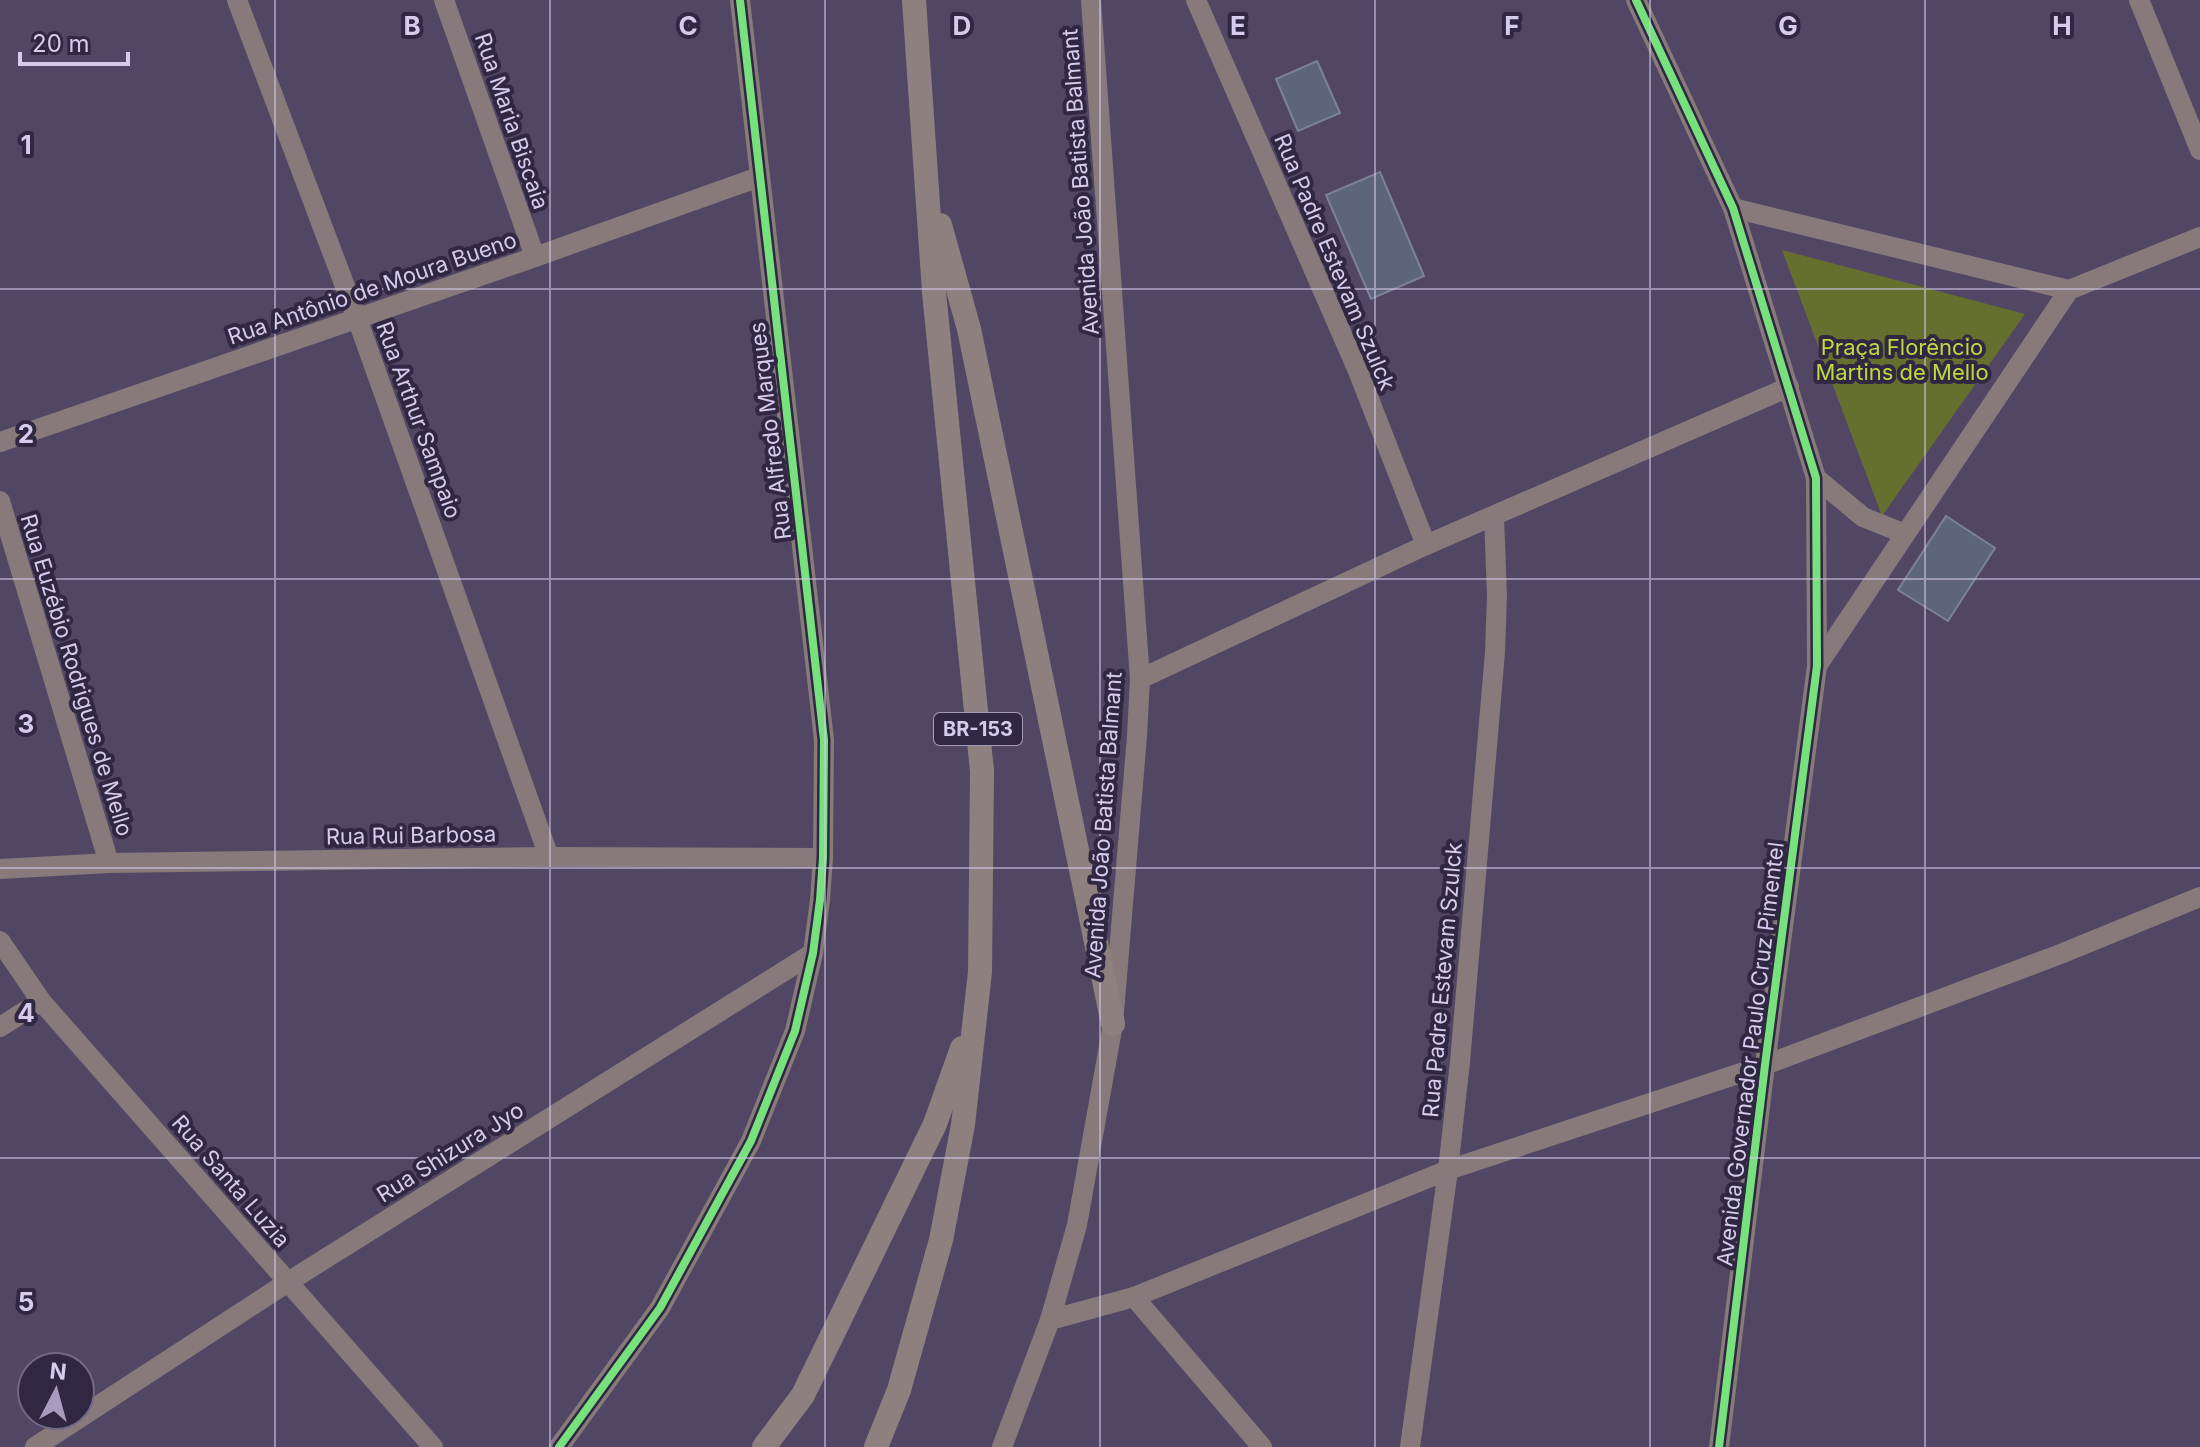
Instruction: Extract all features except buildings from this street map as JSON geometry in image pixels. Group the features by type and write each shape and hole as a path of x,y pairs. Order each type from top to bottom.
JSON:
{"highway":[{"name":"BR-153","path":"876,1447 899,1390 941,1240 963,1125 980,958 982,771 934,292 914,0"},
{"path":"928,183 969,329 1113,1024"},
{"path":"764,1447 803,1395 935,1124 976,1008"}],"street":[{"name":"Rua Arthur Sampaio","path":"237,0 357,318 549,857"},
{"name":"Rua Maria Biscaia","path":"444,0 535,257"},
{"name":"Rua Alfredo Marques","path":"740,0 824,740 823,858"},
{"name":"Avenida João Batista Balmant","path":"1002,1447 1050,1320 1077,1225 1113,1024 1137,736 1140,679 1091,0"},
{"name":"Rua Padre Estevam Szulck","path":"1196,0 1358,371 1426,545"},
{"name":"Avenida Governador Paulo Cruz Pimentel","path":"1636,0 1733,208 1816,478 1817,666 1719,1447"},
{"path":"2139,0 2200,150"},
{"name":"Rua Antônio de Moura Bueno","path":"0,442 759,177"},
{"path":"1733,208 2069,290"},
{"path":"1817,666 2069,290 2200,237"},
{"path":"1140,679 1426,545 1789,387"},
{"path":"1816,478 1863,517 1905,534"},
{"name":"Rua Euzébio Rodrigues de Mello","path":"0,501 109,863"},
{"name":"Rua Padre Estevam Szulck","path":"1410,1447 1460,1062 1495,652 1497,596 1494,516"},
{"name":"Rua Rui Barbosa","path":"0,869 109,863 549,857 823,858"},
{"path":"559,1447 660,1308 751,1141 795,1031 813,953 823,858"},
{"path":"1050,1320 1134,1297 1448,1170 1765,1065 2058,955 2200,897"},
{"name":"Rua Santa Luzia","path":"0,941 41,1001 433,1447"},
{"name":"Rua Shizura Jyo","path":"35,1447 288,1282 813,953"},
{"path":"0,1027 41,1001"},
{"path":"1134,1297 1262,1447"}],"green space":[{"name":"Praça Florêncio Martins de Mello","path":"1782,250 2025,314 1882,516"}],"cycle path":[{"path":"559,1447 660,1308 751,1141 795,1031 813,953 820,900 824,740 740,0"},
{"path":"1636,0 1733,208 1816,478 1817,666 1719,1447"}]}
